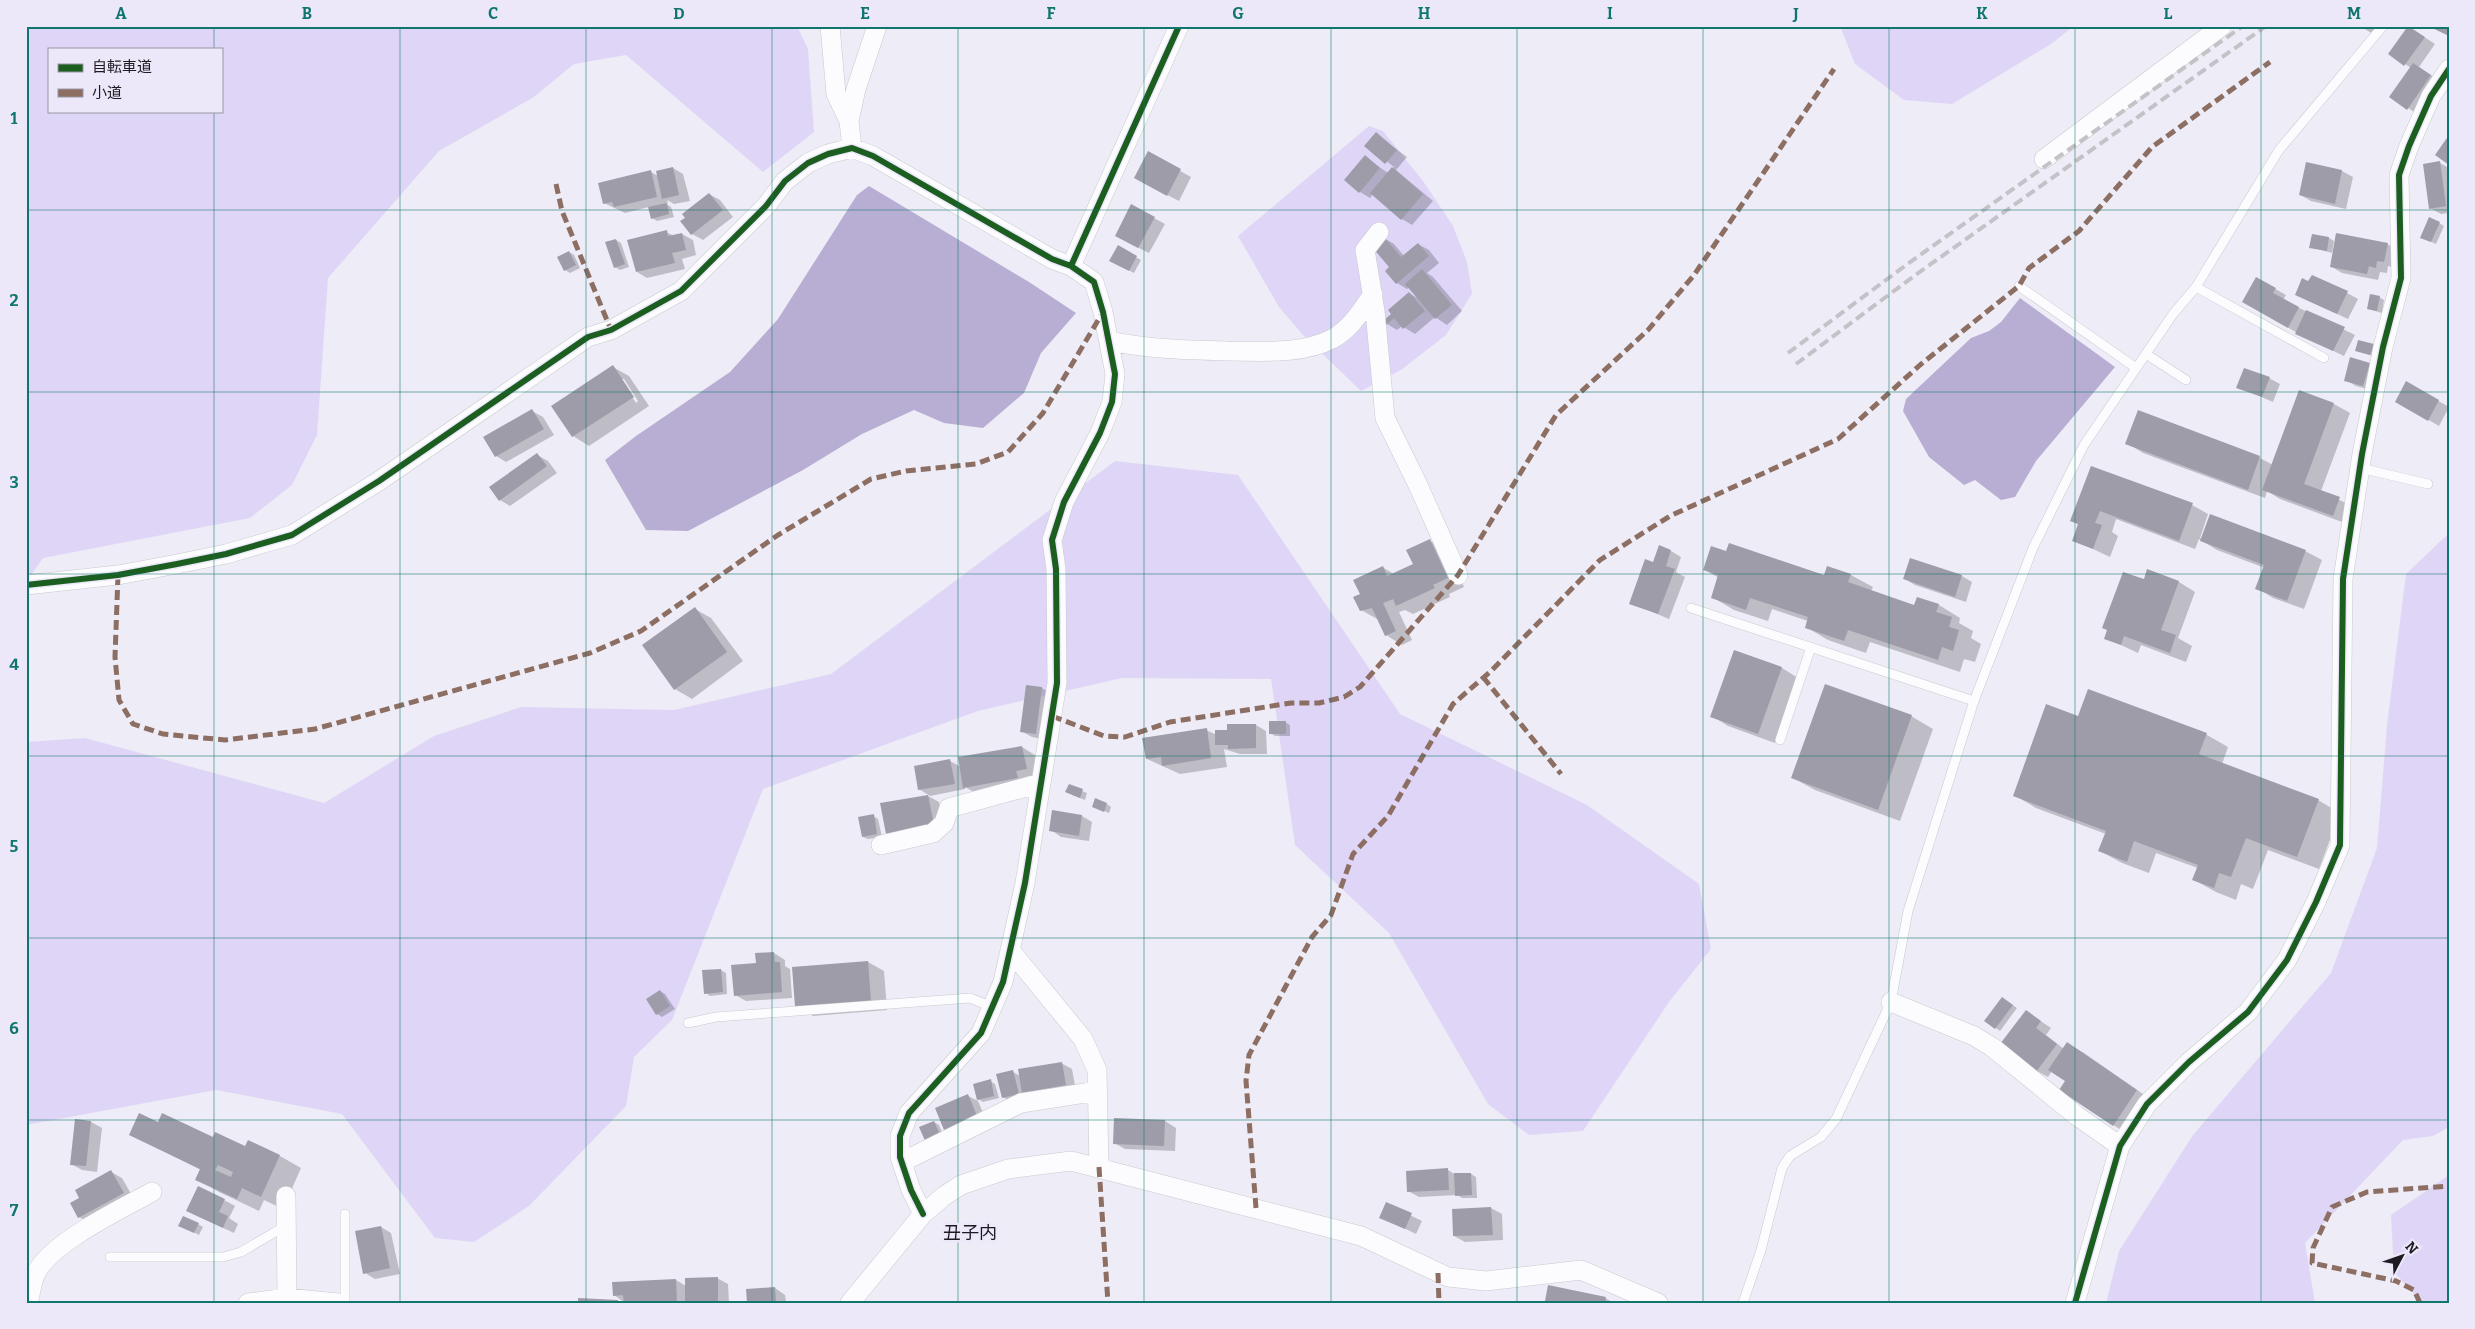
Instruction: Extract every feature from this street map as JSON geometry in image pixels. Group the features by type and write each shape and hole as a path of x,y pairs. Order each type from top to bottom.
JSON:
{"street":[{"path":"830,26 836,94 849,121"},
{"path":"852,148 849,121 856,89 877,26"},
{"path":"1071,266 1179,26"},
{"path":"2044,159 2222,26"},
{"path":"2076,1303 2120,1146 2147,1104 2188,1062 2248,1012 2287,960 2316,902 2340,845 2343,579 2360,468 2383,347 2401,278 2399,175 2409,146 2431,96 2449,69"},
{"path":"26,585 118,575 177,564 226,554 292,535 379,481 588,338 610,330 681,290 766,206 784,182 808,163 828,154 852,148 872,156 1052,259 1071,266 1094,282 1115,374 1112,402 1100,432 1064,502 1052,540 1056,569 1057,683 1025,883 1003,982 981,1033 909,1113 900,1136 902,1162 911,1190 923,1214"},
{"path":"1379,232 1364,250 1373,294 1385,418 1418,485 1458,575"},
{"path":"1109,341 1138,347 1176,350 1283,352 1302,349 1333,338 1357,318 1373,294"},
{"path":"881,845 933,833 944,823 949,808 1041,783"},
{"path":"1010,950 1083,1039 1097,1070 1099,1167"},
{"path":"1891,1002 1974,1036 1992,1047 2077,1116 2120,1146"},
{"path":"902,1162 1021,1103 1098,1092"},
{"path":"850,1303 923,1214 961,1186 1008,1169 1071,1161 1361,1236 1448,1278 1486,1281 1581,1270 1658,1303"},
{"path":"28,1302 36,1273 50,1254 81,1232 152,1192"},
{"path":"286,1196 288,1224 287,1298"},
{"path":"248,1303 287,1298 338,1303"}],"lane":[{"path":"1743,1303 1761,1250 1782,1168 1790,1156 1821,1137 1836,1119 1891,1002 1908,911 1974,701 2033,548 2084,445 2173,314 2196,287 2279,150 2382,26"},
{"path":"2019,286 2136,368"},
{"path":"2196,287 2324,358"},
{"path":"2146,354 2186,380"},
{"path":"2360,468 2428,484"},
{"path":"1691,608 1974,701"},
{"path":"1780,740 1811,647"},
{"path":"688,1023 716,1017 970,998 992,1007"},
{"path":"345,1214 345,1303"},
{"path":"110,1257 223,1257 241,1252 288,1224"}],"shaded area":[{"path":"26,26 797,26 808,49 814,132 763,172 626,55 574,64 534,97 439,151 328,278 317,435 292,485 250,518 43,558 26,582"},
{"path":"1840,26 2074,26 2051,44 1952,104 1904,100 1855,64"},
{"path":"1369,126 1383,131 1423,181 1453,226 1467,262 1472,294 1446,335 1401,370 1361,391 1303,335 1279,307 1238,236"},
{"path":"869,186 1029,282 1076,313 1041,353 1024,393 983,428 944,423 914,410 862,434 803,470 688,531 646,530 605,460 636,436 730,372 778,319 857,195"},
{"path":"2020,298 2115,367 2036,461 2015,497 2001,500 1975,480 1964,485 1929,457 1903,411 1906,399 1971,338 1989,331 2001,322"},
{"path":"1115,461 1238,475 1400,714 1587,805 1699,884 1711,949 1669,1002 1583,1131 1529,1135 1488,1104 1389,933 1295,845 1271,679 1122,678 978,711 763,789 672,1020 634,1057 626,1106 529,1206 474,1242 435,1238 342,1114 216,1090 26,1125 26,742 85,738 324,803 434,736 521,707 674,710 831,674"},
{"path":"2449,533 2449,1127 2433,1136 2403,1140 2305,1243 2315,1303 2106,1303 2119,1251 2193,1135 2331,973 2377,848 2387,725 2406,574"},
{"path":"2449,1175 2449,1303 2422,1303 2394,1272 2391,1215"}],"building":[{"path":"2408,26 2425,37 2404,66 2388,54"},
{"path":"2428,26 2449,26 2449,36"},
{"path":"2413,63 2431,75 2407,110 2389,97"},
{"path":"1376,132 1397,150 1385,164 1364,146"},
{"path":"2449,135 2449,165 2435,155"},
{"path":"1148,151 1181,169 1167,196 1134,178"},
{"path":"1365,155 1380,168 1359,193 1344,180"},
{"path":"2440,161 2446,206 2429,209 2423,164"},
{"path":"2306,162 2342,170 2335,204 2299,195"},
{"path":"673,167 679,195 662,199 656,171"},
{"path":"1392,167 1423,194 1401,220 1370,193"},
{"path":"651,170 657,197 614,207 612,202 603,204 598,183"},
{"path":"709,193 723,210 691,235 680,221 685,218 682,214"},
{"path":"667,203 669,214 651,219 648,207"},
{"path":"1131,204 1155,217 1138,248 1115,236"},
{"path":"2429,217 2440,222 2431,242 2420,238"},
{"path":"667,230 668,236 682,233 686,250 672,253 675,263 636,272 627,240"},
{"path":"2336,233 2388,243 2384,262 2377,261 2376,268 2369,266 2367,274 2330,267"},
{"path":"2312,234 2329,237 2327,251 2309,248"},
{"path":"1384,237 1401,257 1418,243 1429,256 1396,284 1385,271 1389,267 1372,247"},
{"path":"616,239 625,264 614,268 605,242"},
{"path":"1118,245 1137,256 1129,271 1109,261"},
{"path":"569,251 576,265 564,271 557,257"},
{"path":"1422,269 1452,305 1435,319 1405,284"},
{"path":"2312,275 2348,291 2337,314 2295,295 2302,278 2308,281"},
{"path":"2256,277 2276,288 2273,293 2299,307 2288,328 2242,302"},
{"path":"1409,292 1425,311 1403,329 1394,318 1386,325 1383,321 1391,314 1388,310"},
{"path":"2370,294 2380,296 2377,311 2367,309"},
{"path":"2306,310 2345,327 2333,351 2295,334"},
{"path":"2358,340 2374,344 2370,355 2355,351"},
{"path":"2350,357 2370,363 2363,386 2344,381"},
{"path":"613,365 634,397 572,437 551,406"},
{"path":"2244,368 2270,377 2262,397 2236,388"},
{"path":"2406,381 2439,400 2428,421 2395,402"},
{"path":"2299,390 2334,403 2304,484 2340,497 2333,516 2262,490"},
{"path":"532,409 544,429 495,457 483,437"},
{"path":"2138,410 2260,456 2248,490 2125,444"},
{"path":"537,453 547,466 499,501 489,487"},
{"path":"2091,466 2193,503 2179,541 2100,511 2095,523 2102,525 2093,549 2072,541 2078,524 2070,521"},
{"path":"2210,514 2306,550 2287,601 2255,589 2264,565 2200,541"},
{"path":"1430,539 1448,578 1433,585 1435,588 1396,606 1393,599 1383,603 1396,631 1385,636 1372,608 1360,611 1353,597 1360,594 1353,580 1383,566 1387,576 1413,564 1406,550"},
{"path":"1729,543 1824,575 1827,566 1851,574 1848,582 1914,605 1917,597 1939,604 1936,612 1952,617 1949,627 1959,630 1953,651 1942,647 1938,660 1848,630 1844,641 1805,628 1808,617 1750,598 1746,610 1711,598 1718,575 1703,570 1711,546 1726,551"},
{"path":"1659,545 1671,550 1666,566 1675,569 1658,614 1629,604 1645,559 1653,562"},
{"path":"1910,558 1962,575 1955,597 1903,579"},
{"path":"2147,569 2179,581 2161,630 2176,635 2170,653 2124,636 2121,645 2104,639 2107,630 2102,628 2123,572 2144,579"},
{"path":"695,607 727,652 674,690 642,645"},
{"path":"1734,650 1782,667 1758,734 1710,717"},
{"path":"1825,684 1912,715 1878,810 1791,778"},
{"path":"1026,685 1042,687 1036,734 1020,732"},
{"path":"2088,689 2207,733 2199,754 2319,799 2297,857 2246,838 2231,877 2219,873 2214,888 2192,880 2198,865 2134,841 2127,862 2098,851 2106,831 2013,796 2046,704 2078,716"},
{"path":"1269,721 1286,721 1286,734 1269,734"},
{"path":"1227,724 1256,724 1256,748 1228,749 1228,745 1215,745 1215,730 1227,730"},
{"path":"1207,728 1211,758 1162,766 1161,757 1146,759 1142,738"},
{"path":"1022,746 1027,769 1016,771 1018,778 963,788 958,757"},
{"path":"950,759 955,784 918,790 914,766"},
{"path":"1069,784 1083,789 1080,798 1065,792"},
{"path":"928,795 934,825 886,834 880,803"},
{"path":"1095,798 1107,803 1104,812 1092,807"},
{"path":"1052,810 1082,815 1079,836 1049,831"},
{"path":"874,814 877,834 862,837 858,817"},
{"path":"774,952 775,962 780,962 782,992 734,996 731,965 756,963 755,953"},
{"path":"868,961 871,1001 795,1007 792,967"},
{"path":"721,969 723,992 704,994 702,970"},
{"path":"660,990 670,1006 656,1015 646,999"},
{"path":"2002,997 2013,1005 1995,1029 1984,1021"},
{"path":"2026,1010 2041,1021 2036,1028 2057,1044 2036,1072 2000,1044"},
{"path":"2067,1042 2137,1090 2113,1126 2059,1090 2065,1081 2048,1070"},
{"path":"1062,1062 1066,1085 1022,1093 1018,1069"},
{"path":"1013,1070 1019,1094 1002,1098 996,1074"},
{"path":"991,1079 994,1096 977,1100 973,1084"},
{"path":"968,1094 977,1116 944,1130 935,1108"},
{"path":"139,1113 158,1122 162,1113 213,1137 215,1132 245,1146 248,1140 280,1155 261,1197 242,1188 237,1199 195,1180 200,1169 129,1135","holes":["218,1165 233,1172 231,1177 215,1170"]},
{"path":"1114,1118 1165,1120 1164,1146 1113,1144"},
{"path":"75,1119 91,1121 86,1166 70,1165"},
{"path":"934,1121 941,1137 926,1143 919,1127"},
{"path":"1448,1168 1449,1190 1407,1192 1406,1171"},
{"path":"111,1170 124,1193 78,1218 70,1203 79,1198 75,1190"},
{"path":"1454,1173 1471,1173 1472,1195 1455,1196"},
{"path":"198,1186 225,1199 219,1212 228,1216 223,1228 186,1211"},
{"path":"1386,1202 1412,1213 1405,1229 1379,1218"},
{"path":"1491,1207 1493,1235 1453,1236 1452,1209"},
{"path":"183,1216 199,1223 194,1233 178,1226"},
{"path":"381,1226 390,1268 363,1274 355,1231"},
{"path":"718,1277 718,1301 685,1301 685,1278"},
{"path":"676,1279 677,1303 624,1303 623,1295 613,1296 612,1282"},
{"path":"1548,1285 1606,1297 1605,1303 1545,1301"},
{"path":"775,1287 776,1303 747,1303 746,1289"},
{"path":"578,1298 618,1300 618,1303 578,1303"}],"railway":[{"path":"1788,353 1906,265 2243,26"},
{"path":"1796,364 1914,276 2266,26"}],"marked path":[{"path":"1256,1208 1246,1081 1249,1055 1312,937 1331,915 1353,854 1388,816 1453,704 1491,671 1600,560 1670,516 1838,439 1920,365 2019,286 2029,268 2079,231 2152,147 2270,62"},
{"path":"1052,716 1104,736 1125,737 1170,722 1291,703 1319,703 1344,697 1360,687 1458,575 1556,415 1648,330 1694,275 1834,69"},
{"path":"556,184 562,211 611,330"},
{"path":"118,575 115,657 119,700 133,724 163,734 225,740 315,729 590,653 641,631 778,535 871,479 906,471 976,464 1008,452 1043,413 1103,312"},
{"path":"1483,677 1561,774"},
{"path":"1099,1167 1108,1303"},
{"path":"2420,1303 2414,1290 2396,1281 2312,1263 2313,1248 2332,1207 2367,1192 2449,1186"},
{"path":"1438,1273 1439,1303"}],"cycle path":[{"path":"26,585 118,575 177,564 226,554 292,535 379,481 588,337 611,330 681,291 766,206 785,181 808,163 828,154 852,148 873,156 1052,259 1071,266 1179,26"},
{"path":"2075,1303 2120,1146 2147,1104 2189,1062 2248,1012 2287,960 2316,902 2340,845 2343,579 2362,454 2383,347 2401,278 2399,175 2409,146 2431,96 2449,69"},
{"path":"923,1214 911,1190 900,1157 900,1136 909,1113 981,1033 1003,982 1025,883 1057,683 1056,569 1052,540 1064,502 1100,433 1112,402 1115,374 1103,312 1094,282 1071,266"}],"district":[{"name":"丑子内","path":"970,1233"}]}
